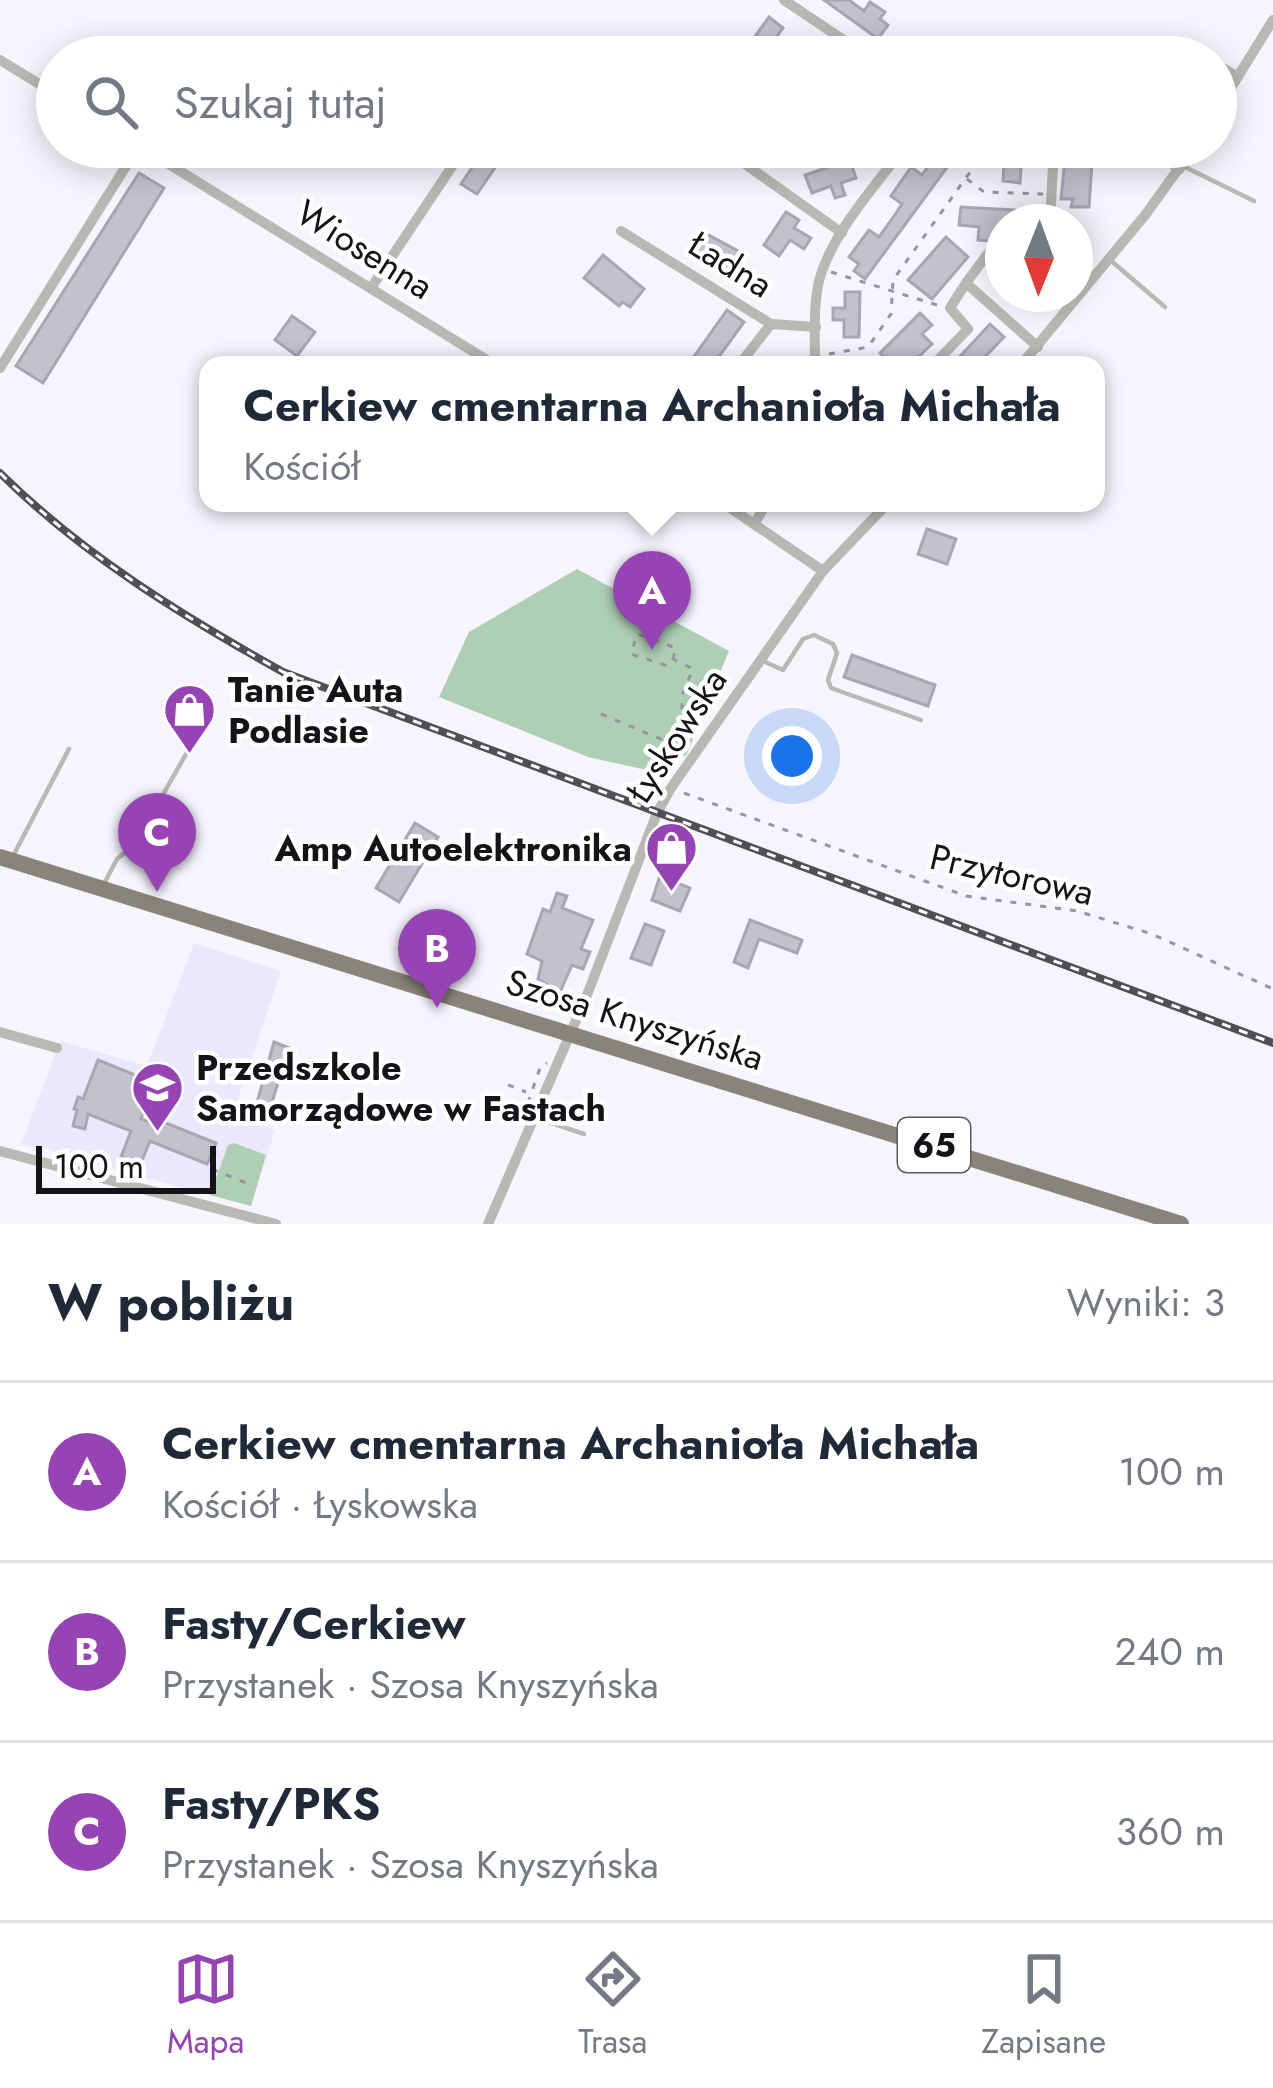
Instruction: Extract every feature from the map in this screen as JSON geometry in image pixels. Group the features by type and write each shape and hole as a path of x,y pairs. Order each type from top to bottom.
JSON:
{"main road":[{"name":"Szosa Knyszyńska","path":"5,859 1181,1224"}],"street":[{"path":"784,0 837,36"},
{"path":"1238,77 1273,20"},
{"path":"0,60 36,82"},
{"path":"0,368 127,168"},
{"name":"Wiosenna","path":"174,168 480,356"},
{"path":"370,288 451,168"},
{"path":"751,168 842,232"},
{"path":"815,356 823,269 842,232 889,168"},
{"path":"1051,204 1053,168"},
{"path":"1030,356 1182,168"},
{"name":"Ładna","path":"621,231 771,324 816,327"},
{"path":"942,356 968,329 950,308 985,257"},
{"path":"966,283 1038,347"},
{"path":"747,356 771,324"},
{"path":"736,512 823,571"},
{"path":"754,524 761,512"},
{"name":"Łyskowska","path":"488,1224 657,813 823,571 879,512"},
{"path":"0,1032 57,1048"},
{"path":"0,1151 276,1224"}],"lane":[{"path":"1182,168 1253,201"},
{"path":"1109,260 1165,308"},
{"path":"761,660 783,670 803,639 814,635 833,644 837,653 827,680 831,688 921,720"},
{"path":"102,889 117,859 134,844 197,735"},
{"path":"5,859 69,749"},
{"path":"534,1118 584,1134"}],"path":[{"path":"831,356 868,347 891,314 892,280 973,168"},
{"path":"966,178 985,191 1051,195"},
{"path":"823,269 950,308"},
{"path":"637,634 676,648 673,658 668,666 631,654 637,634"},
{"path":"673,658 693,669 682,695 682,755"},
{"path":"601,714 682,747"},
{"name":"Przytorowa","path":"671,788 966,896 1077,911 1152,934 1273,988"},
{"path":"508,1084 528,1092"},
{"path":"212,1169 246,1183"}],"shaded area":[{"path":"194,943 281,971 233,1113 275,1130 251,1206 94,1164 80,1156 54,1153 43,1146 21,1144 60,1041 147,1066"}],"green space":[{"path":"577,569 729,651 686,756 677,755 672,765 657,759 651,771 588,757 439,697 469,632"},
{"path":"228,1145 266,1155 251,1206 210,1195"}],"building":[{"path":"824,0 849,0 864,11 870,2 885,12 880,19 888,25 880,36"},
{"path":"769,17 783,28 777,36 756,35"},
{"path":"472,168 495,168 477,194 461,184"},
{"path":"826,168 853,168 856,178 841,183 845,195 835,198 831,186 812,193 805,175"},
{"path":"910,168 922,175 927,168 947,168 865,279 854,271 859,264 849,257 869,230 879,237 892,219 902,204 891,196"},
{"path":"1004,168 1021,168 1020,183 1003,181"},
{"path":"1064,168 1092,168 1089,204 1072,204 1073,199 1061,199"},
{"path":"139,173 164,188 43,383 16,366"},
{"path":"961,207 985,208 985,241 978,240 979,227 959,225"},
{"path":"786,212 799,220 794,228 811,238 804,249 790,240 779,256 764,245"},
{"path":"701,231 740,252 740,273 727,274 690,250"},
{"path":"946,237 968,257 932,299 908,280"},
{"path":"603,255 644,289 630,307 623,302 619,306 584,278"},
{"path":"845,292 860,292 859,337 844,337 844,320 833,320 833,308 845,308"},
{"path":"727,310 744,322 719,356 694,356"},
{"path":"920,313 932,325 922,334 932,344 919,356 880,353"},
{"path":"292,316 315,332 297,356 275,340"},
{"path":"990,324 1004,337 986,356 960,356"},
{"path":"927,529 956,539 947,564 918,554"},
{"path":"852,655 935,685 928,706 844,677"},
{"path":"415,823 438,837 399,902 376,888"},
{"name":"Amp Autoelektronika","path":"660,876 690,888 680,911 652,900"},
{"path":"557,893 567,896 562,908 593,920 581,949 590,952 583,969 572,965 560,992 538,979 542,961 527,954 543,909 550,912"},
{"path":"750,920 802,940 797,953 759,939 748,968 734,962"},
{"path":"645,924 664,931 651,965 631,958"},
{"path":"274,1042 289,1048 272,1102 280,1104 276,1119 254,1113"},
{"path":"98,1060 155,1083 141,1119 159,1126 161,1121 216,1143 207,1164 150,1141 141,1163 136,1162 121,1157 131,1131 88,1114 85,1129 73,1126 78,1097 83,1099"}],"railway":[{"path":"0,473 65,531 134,582 283,672 1273,1043"}],"place":[{"name":"Cerkiew cmentarna Archanioła Michała","path":"652,650"},
{"name":"Tanie Auta Podlasie","path":"189,756"},
{"name":"Fasty/PKS","path":"157,892"},
{"name":"Amp Autoelektronika","path":"671,894"},
{"name":"Fasty/Cerkiew","path":"437,1008"},
{"name":"Przedszkole Samorządowe w Fastach","path":"157,1134"}]}
